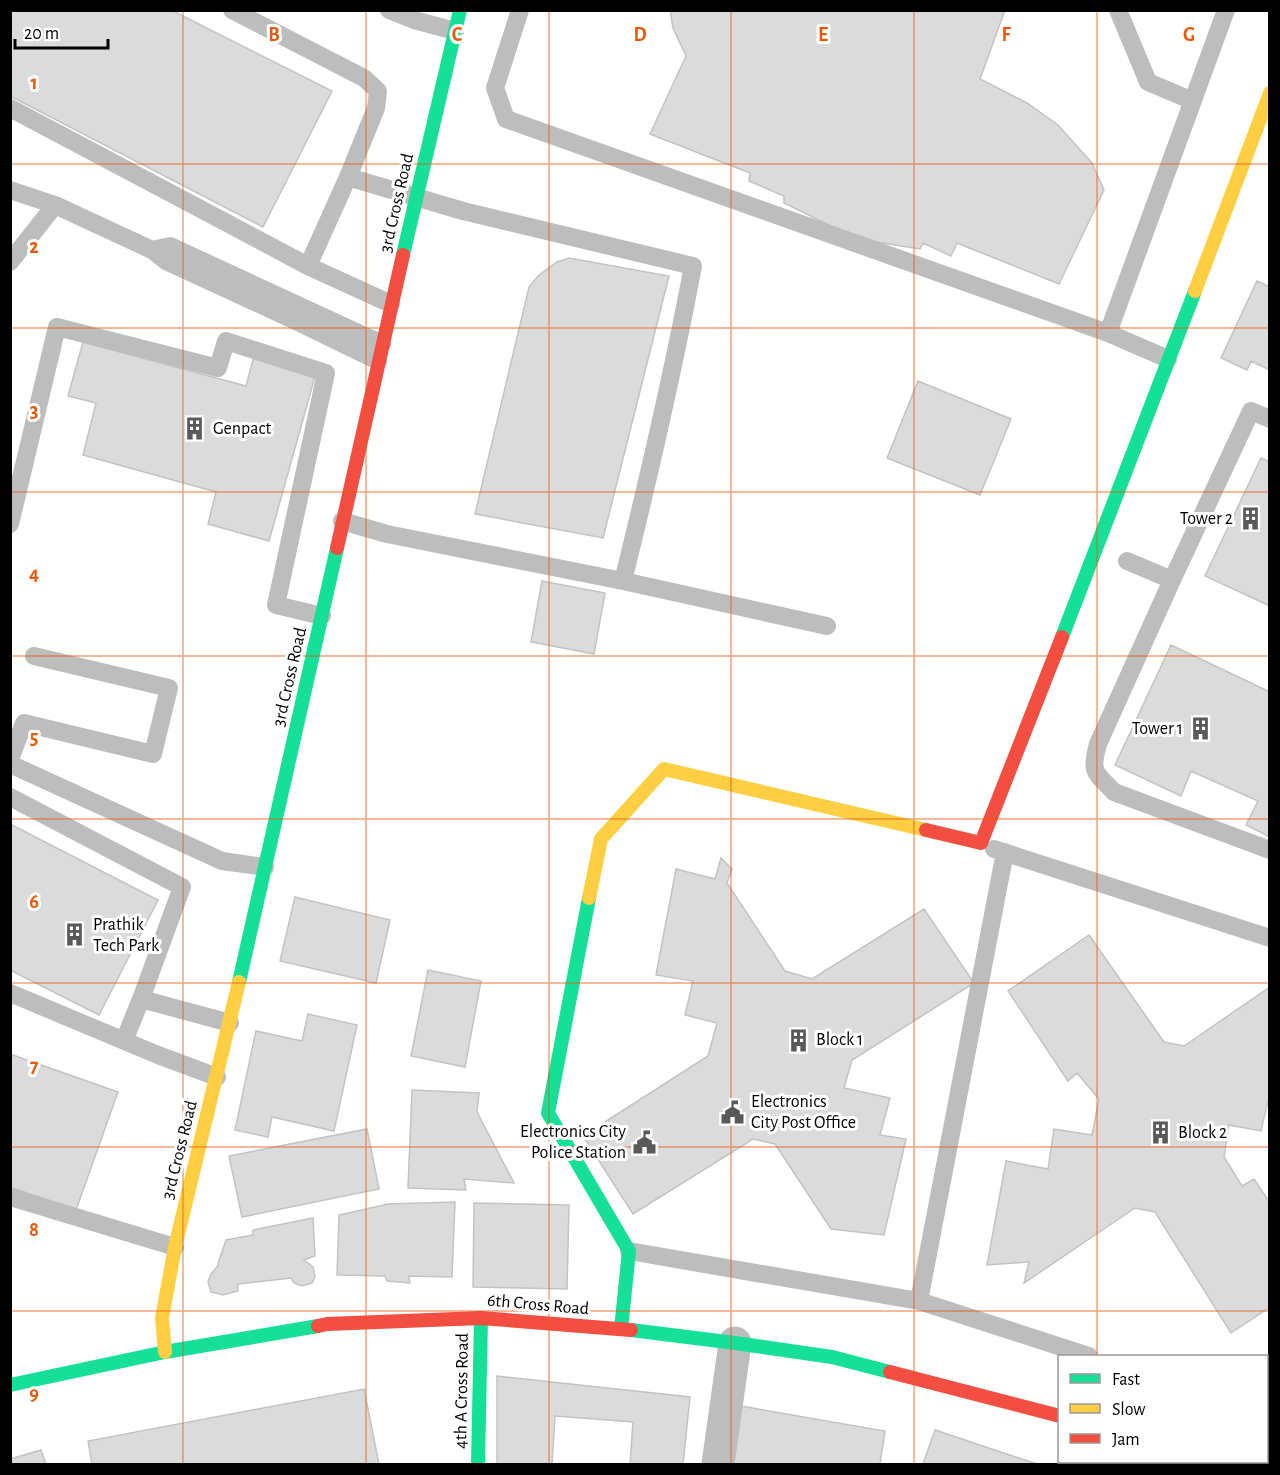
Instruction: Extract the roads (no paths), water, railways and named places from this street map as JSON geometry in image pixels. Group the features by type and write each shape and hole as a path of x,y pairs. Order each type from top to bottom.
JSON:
{"street":[{"name":"3rd Cross Road","path":"165,1352 162,1318 175,1246 266,867 380,352 460,10"},
{"path":"621,1329 629,1251 548,1113 601,839 664,768 981,843 1099,544 1268,103"},
{"name":"6th Cross Road","path":"10,1384 165,1352 327,1324 481,1318 621,1329 832,1357 1058,1416"},
{"name":"4th A Cross Road","path":"478,1464 481,1318"},
{"path":"718,1464 735,1343"}],"lane":[{"path":"232,10 364,78 378,91 375,108 348,177 308,266"},
{"path":"389,10 414,20 455,31"},
{"path":"520,10 495,88 506,119 1108,333 1168,359"},
{"path":"1118,10 1148,82 1193,101"},
{"path":"1108,333 1226,10"},
{"path":"10,108 308,266 391,304"},
{"path":"348,177 475,214 693,266 650,472 623,581"},
{"path":"10,190 55,205 152,250 170,246 380,352"},
{"path":"10,262 55,205"},
{"path":"10,524 57,327 218,368 226,341 326,373 276,604 322,616"},
{"path":"1269,419 1251,411 1098,744 1093,762 1096,773 1114,792 1269,850"},
{"path":"342,521 387,534 623,581 827,626"},
{"path":"1127,561 1172,580"},
{"path":"34,656 169,688 153,754 24,723 10,761 222,861 266,867"},
{"path":"10,797 182,887 124,1041"},
{"path":"981,843 1269,938"},
{"path":"920,1301 1005,852"},
{"path":"10,993 217,1077"},
{"path":"141,999 230,1023"},
{"path":"10,1197 175,1246"},
{"path":"629,1251 920,1301 1086,1355"}],"place":[{"name":"Genpact","path":"195,429"},
{"name":"Tower 2","path":"1251,519"},
{"name":"Tower 1","path":"1201,729"},
{"name":"Prathik Tech Park","path":"75,935"},
{"name":"Block 1","path":"798,1040"},
{"name":"Electronics City Post Office","path":"733,1112"},
{"name":"Block 2","path":"1160,1133"},
{"name":"Electronics City Police Station","path":"644,1142"}]}
